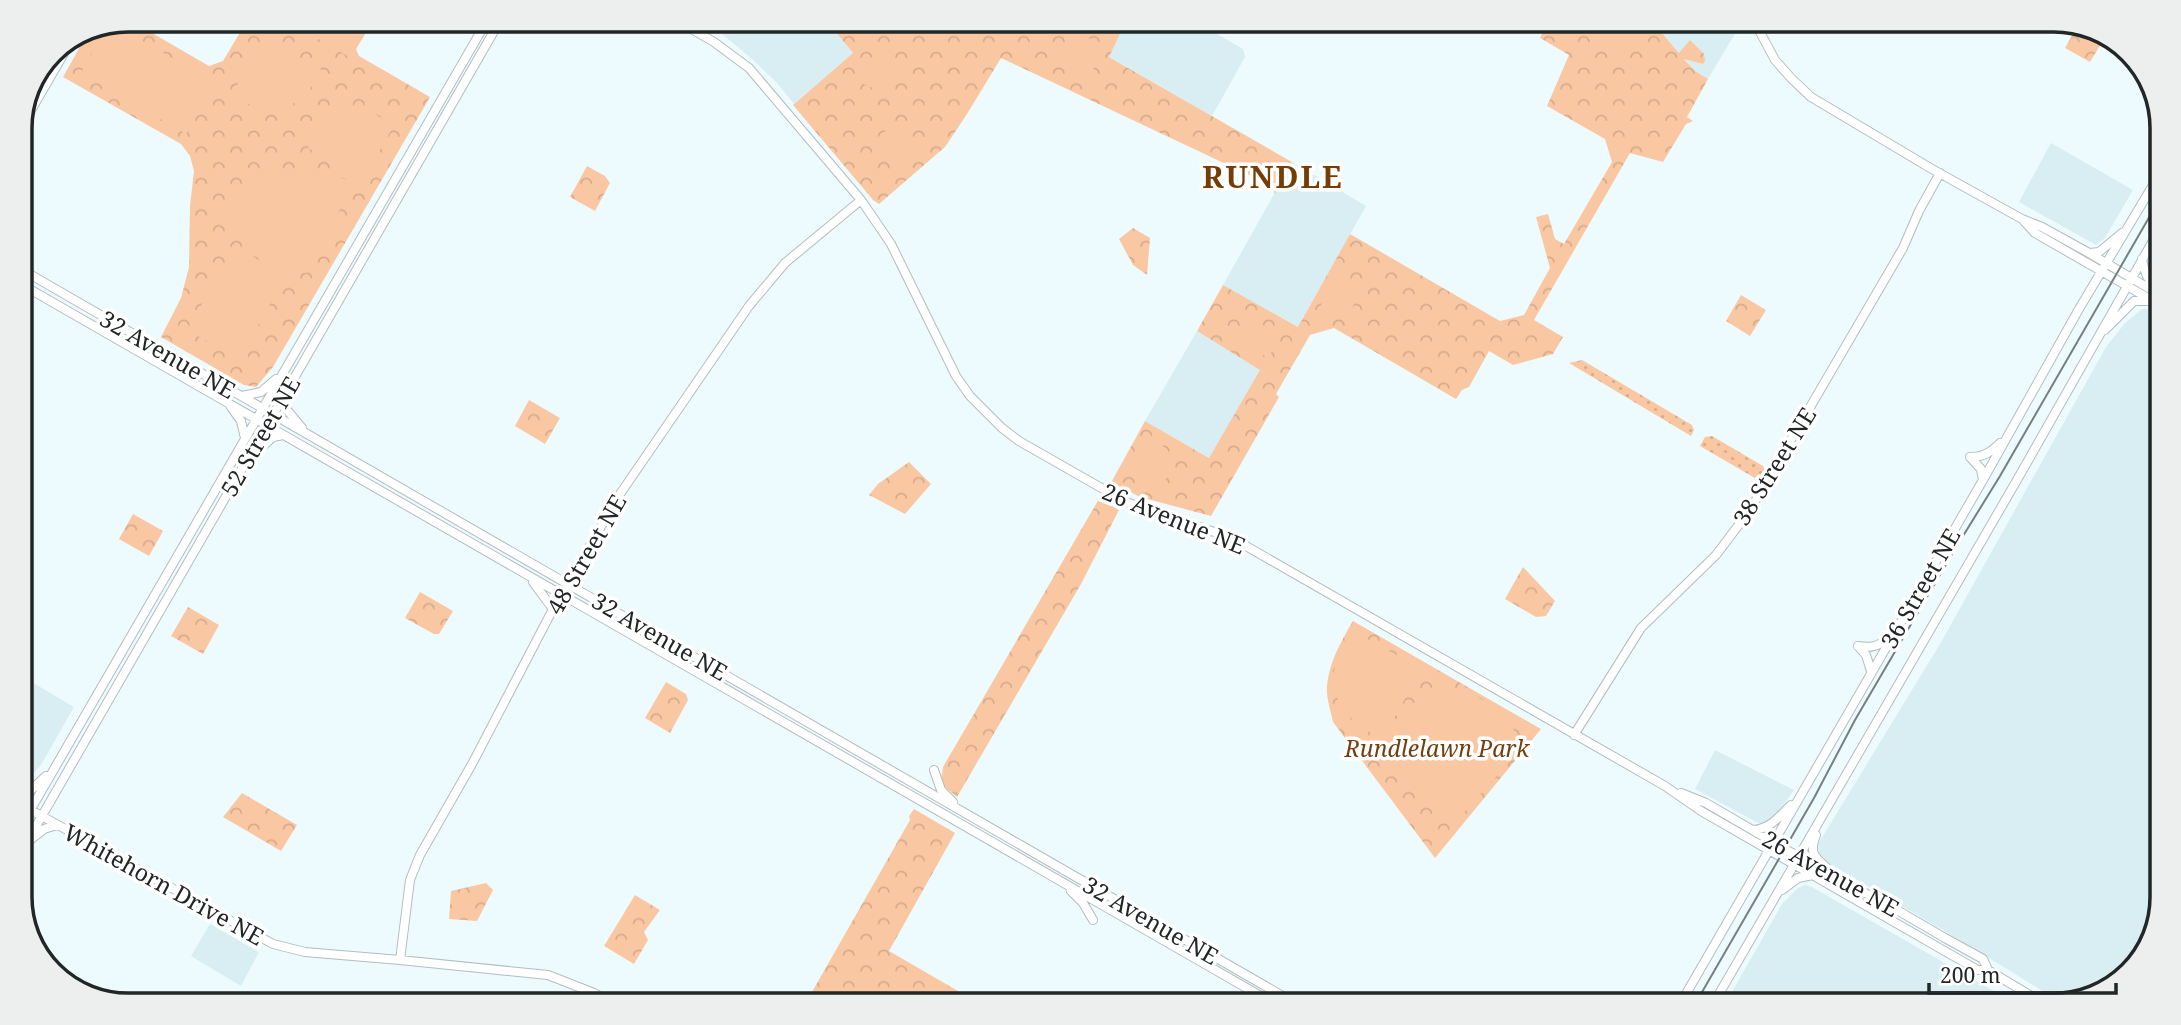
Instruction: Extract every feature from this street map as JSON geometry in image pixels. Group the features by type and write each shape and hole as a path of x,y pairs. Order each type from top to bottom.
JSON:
{"main road":[{"name":"52 Street NE","path":"32,807 481,31"},
{"name":"52 Street NE","path":"32,832 494,31"},
{"name":"26 Avenue NE","path":"696,31 714,41 749,68 861,200 891,244 956,376 986,413 1011,435 1126,502 1231,538 1665,786 1701,811 1769,850 1796,860 1885,903 1983,959 1988,970"},
{"path":"1759,31 1775,60 1811,97 1940,173 2089,253 2106,263 2116,275"},
{"path":"35,104 61,58"},
{"name":"38 Street NE","path":"1574,735 1641,628 1716,555 1750,510 1903,248 1925,198 1940,173"},
{"name":"36 Street NE","path":"1686,993 2149,191"},
{"name":"48 Street NE","path":"400,960 410,880 420,855 472,764 561,594 620,494 749,306 785,262 861,200"},
{"path":"2022,219 2035,233 2101,272 2116,275 2149,291"},
{"path":"2089,253 2099,252 2125,231"},
{"name":"36 Street NE","path":"1719,993 2149,246"},
{"path":"2142,258 2149,280"},
{"name":"32 Avenue NE","path":"32,276 1277,993"},
{"path":"2129,282 2149,298"},
{"name":"32 Avenue NE","path":"32,290 1255,993"},
{"path":"2096,340 2134,301 2149,301"},
{"path":"242,397 261,392 282,375"},
{"path":"283,396 287,410 306,433"},
{"path":"224,400 239,416 245,438"},
{"path":"1983,480 1981,468 1970,457 1979,457 1992,451 2012,430"},
{"path":"244,464 273,437 284,435"},
{"path":"524,573 547,598 553,609"},
{"path":"1871,672 1869,662 1858,646 1871,648 1881,644 1898,625"},
{"path":"32,790 53,770"},
{"path":"934,770 942,790 962,811"},
{"name":"26 Avenue NE","path":"1665,786 1706,803 1754,830 1774,842 1813,875 1978,970 1988,970 2026,993"},
{"path":"1754,830 1774,823 1798,798"},
{"name":"Whitehorn Drive NE","path":"32,811 273,944 305,952 548,975 594,993"},
{"path":"1822,815 1812,849 1817,861 1827,867 1835,878"},
{"path":"32,839 44,829 57,825"},
{"path":"1769,906 1791,882 1813,875"},
{"path":"1064,884 1083,903 1093,920"}],"shaded area":[{"path":"722,31 835,31 853,53 794,104 777,83"},
{"path":"1121,31 1212,31 1243,49 1245,57 1212,116 1108,56"},
{"path":"1660,31 1737,31 1708,79 1695,71"},
{"path":"2051,143 2133,190 2105,238 2096,245 2019,202"},
{"path":"1292,162 1366,206 1298,327 1223,285"},
{"path":"2142,309 2149,310 2148,916 2133,951 2117,970 2096,984 2078,990 2046,993 1830,864 1819,854 1818,844 1940,644 2106,347 2125,323"},
{"path":"1197,331 1261,370 1209,458 1145,421"},
{"path":"32,682 74,707 41,765 32,775"},
{"path":"1715,750 1794,790 1780,810 1762,825 1695,789"},
{"path":"1805,885 1812,887 1997,993 1731,993 1782,904 1798,888"},
{"path":"210,924 259,952 241,986 191,956"}],"green space":[{"path":"126,31 215,83 186,134 81,73 103,35"},
{"path":"149,31 209,66 223,61 241,31 367,31 356,49 359,56 430,97 273,367 256,387 244,385 161,337 181,298 189,267 190,206 194,171 190,156 181,144 63,77 82,43 115,32"},
{"path":"305,31 366,31 351,58"},
{"path":"835,31 1121,31 1109,57 1292,162 1275,194 1271,186 1247,174 1001,58 945,147 879,204 793,105 853,53"},
{"path":"1543,31 1660,31 1679,53 1690,40 1704,54 1703,64 1684,59 1695,71 1708,79 1687,117 1693,121 1686,124 1663,162 1630,153 1534,320 1563,337 1553,354 1513,365 1489,351 1469,387 1462,390 1456,399 1334,328 1310,335 1276,394 1279,397 1211,516 1140,497 1113,483 1145,421 1209,458 1260,370 1197,331 1223,285 1298,327 1350,234 1500,321 1524,315 1550,268 1536,217 1548,214 1555,239 1564,244 1612,162 1605,139 1547,106 1569,55 1540,38"},
{"path":"1598,31 1639,31 1628,48 1618,52 1593,39"},
{"path":"2073,33 2101,44 2090,62 2065,48"},
{"path":"1085,37 1102,44 1091,76 1060,65 1068,46"},
{"path":"268,39 322,70 304,95 294,103 272,110 246,103 232,94 263,41"},
{"path":"875,52 903,71 893,83 883,89 857,80"},
{"path":"351,108 373,113 394,125 365,177 359,179 308,148 324,122"},
{"path":"892,127 906,130 920,143 897,168 871,146 881,134"},
{"path":"587,166 605,176 610,183 595,211 570,197"},
{"path":"297,169 321,170 352,182 323,251 309,272 304,273 281,262 223,216 254,184 274,174"},
{"path":"1133,228 1150,238 1147,275 1133,265 1119,239"},
{"path":"235,246 286,276 239,359 187,330"},
{"path":"1334,281 1348,289 1354,297 1353,307 1346,321 1320,307"},
{"path":"1741,295 1766,310 1750,336 1726,321"},
{"path":"1254,320 1281,336 1268,358 1241,342"},
{"path":"1582,360 1692,425 1694,430 1691,436 1569,363"},
{"path":"529,400 560,418 545,444 515,426"},
{"path":"1712,436 1763,466 1765,472 1760,481 1700,446 1705,437"},
{"path":"1148,437 1164,447 1171,457 1172,463 1162,486 1131,469"},
{"path":"909,462 931,484 905,514 869,495 878,484"},
{"path":"1099,499 1119,510 1081,584 957,797 941,781 943,767"},
{"path":"133,514 163,531 149,556 119,539"},
{"path":"1523,567 1555,601 1546,616 1536,617 1505,599"},
{"path":"420,592 453,611 439,634 434,634 405,618"},
{"path":"188,607 219,625 203,654 171,636"},
{"name":"Rundlelawn Park","path":"1353,621 1541,729 1435,858 1333,722 1327,684 1331,665"},
{"path":"1353,631 1422,669 1382,739 1349,716 1336,696 1334,670 1338,655"},
{"path":"666,682 686,694 688,700 670,733 645,718"},
{"path":"1442,691 1469,694 1494,706 1511,725 1518,752 1460,817 1445,815 1381,756 1389,733 1401,714 1419,699"},
{"path":"242,793 297,825 281,851 223,817"},
{"path":"914,809 955,833 889,951 962,993 811,993 910,820 909,816"},
{"path":"486,883 493,890 477,921 449,919 451,891"},
{"path":"635,895 660,910 644,932 648,940 634,964 604,946"}],"tram line":[{"path":"1702,993 1814,798 1855,720 2149,217"}],"district":[{"name":"RUNDLE","path":"1273,176"}]}
